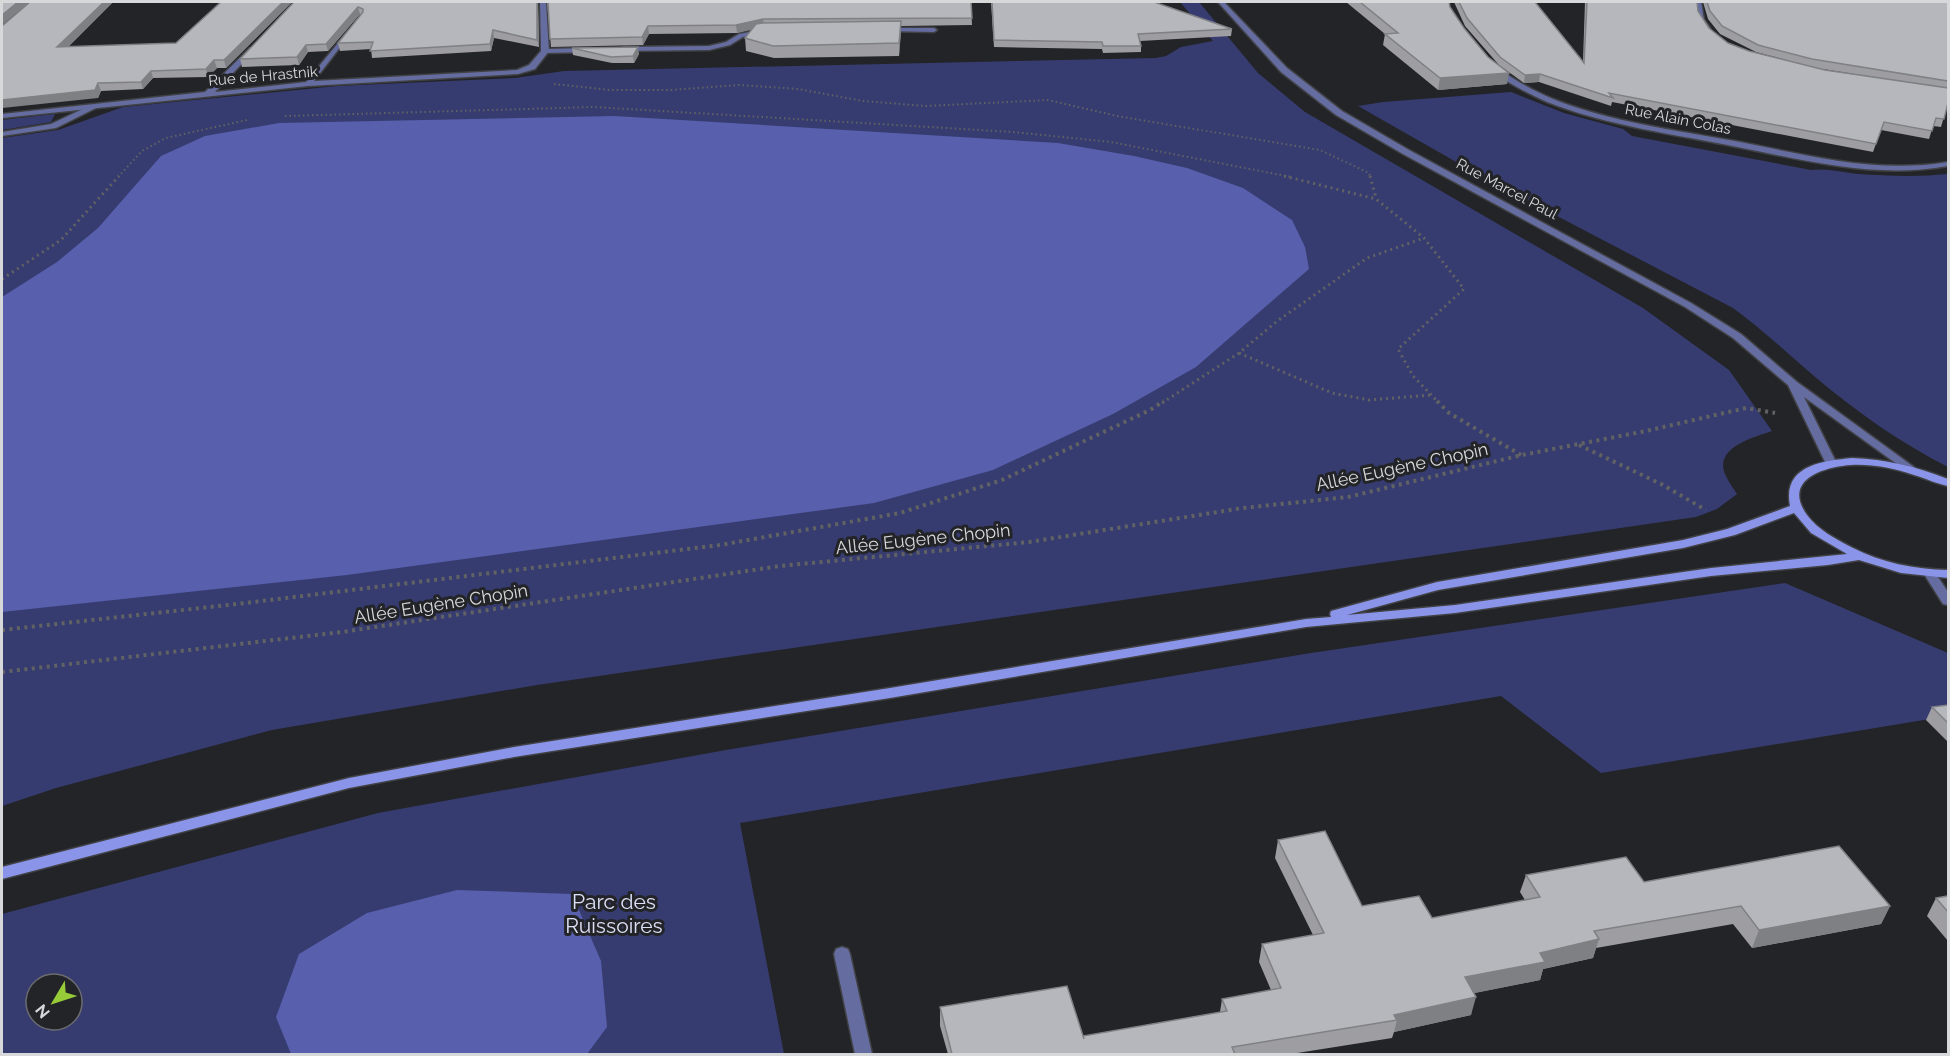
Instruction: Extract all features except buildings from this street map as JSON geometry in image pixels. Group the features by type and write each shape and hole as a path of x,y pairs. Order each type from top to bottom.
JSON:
{"main road":[{"path":"1948,483 1912,470 1869,462 1831,464 1811,470 1798,480 1794,493 1797,508 1810,525 1831,541 1859,556 1893,568 1930,574 1948,574"},
{"path":"1306,623 1437,586 1683,544 1731,532 1797,508"},
{"path":"2,873 349,783 514,752 890,693 1306,623 1455,609 1712,572 1859,556"}],"street":[{"path":"543,2 545,51 604,50"},
{"name":"Rue Marcel Paul","path":"1221,2 1284,70 1339,113 1406,152 1688,305 1737,336 1793,384 1912,470"},
{"path":"1698,2 1701,20 1715,34"},
{"path":"308,84 353,27"},
{"path":"877,30 934,30"},
{"path":"615,50 709,48 728,44 741,34 776,31"},
{"path":"207,94 259,41"},
{"name":"Rue de Hrastnik","path":"2,116 308,84 505,74 528,69 539,62 545,51"},
{"name":"Rue Alain Colas","path":"1487,63 1527,91 1576,110 1612,120 1844,164 1916,168 1948,164"},
{"path":"2,134 53,126 94,107"},
{"name":"Rue Marcel Paul","path":"1793,384 1831,464"},
{"path":"1930,574 1948,601"},
{"path":"842,954 864,1054"}],"path":[{"path":"547,84 610,90 671,90 739,85 798,89 863,100 926,106 1048,100 1117,117 1320,150 1369,173 1376,199"},
{"path":"277,116 594,107 1013,132 1111,142 1279,175 1376,199 1425,238 1464,290 1398,349 1413,376 1449,413 1522,455"},
{"path":"2,279 61,240 142,152 166,138 213,125 255,118"},
{"path":"166,138 168,132"},
{"path":"2,630 249,603 720,545 900,513 1002,480 1140,415 1239,353 1276,322 1367,258 1425,238"},
{"path":"1239,353 1332,393 1369,400 1431,395"},
{"name":"Allée Eugène Chopin","path":"2,672 342,632 780,566 1029,542 1243,508 1348,497 1522,455 1746,408 1807,417"},
{"path":"1578,444 1702,507 1731,532"}],"green space":[{"path":"1180,2 1199,2 1258,73 1305,112 1643,308 1729,370 1772,431 1747,440 1731,450 1725,457 1723,465 1725,474 1737,494 1717,509 1696,517 537,685 272,730 56,788 2,806 2,138 58,130 123,107 338,86 515,78 564,71 1156,58 1166,56 1181,47 1213,41"},
{"path":"1511,92 1564,113 1623,129 1632,136 1811,170 1892,176 1948,174 1948,467 1913,448 1862,414 1733,308 1486,179 1358,106"},
{"path":"55,114 51,122 2,130 2,120"},
{"name":"Parc des Ruissoires","path":"1785,583 1948,653 1948,716 1601,773 1501,696 740,823 784,1054 2,1054 2,914 378,813 726,750 1311,653"}],"shaded area":[{"path":"614,116 1058,143 1134,156 1187,168 1243,188 1292,220 1305,247 1309,269 1196,367 1113,414 993,470 874,503 347,575 2,612 2,297 57,262 98,228 161,156 205,136 279,123"},
{"path":"457,890 572,894 601,961 607,1027 587,1054 291,1054 276,1017 299,954 367,913"}]}
